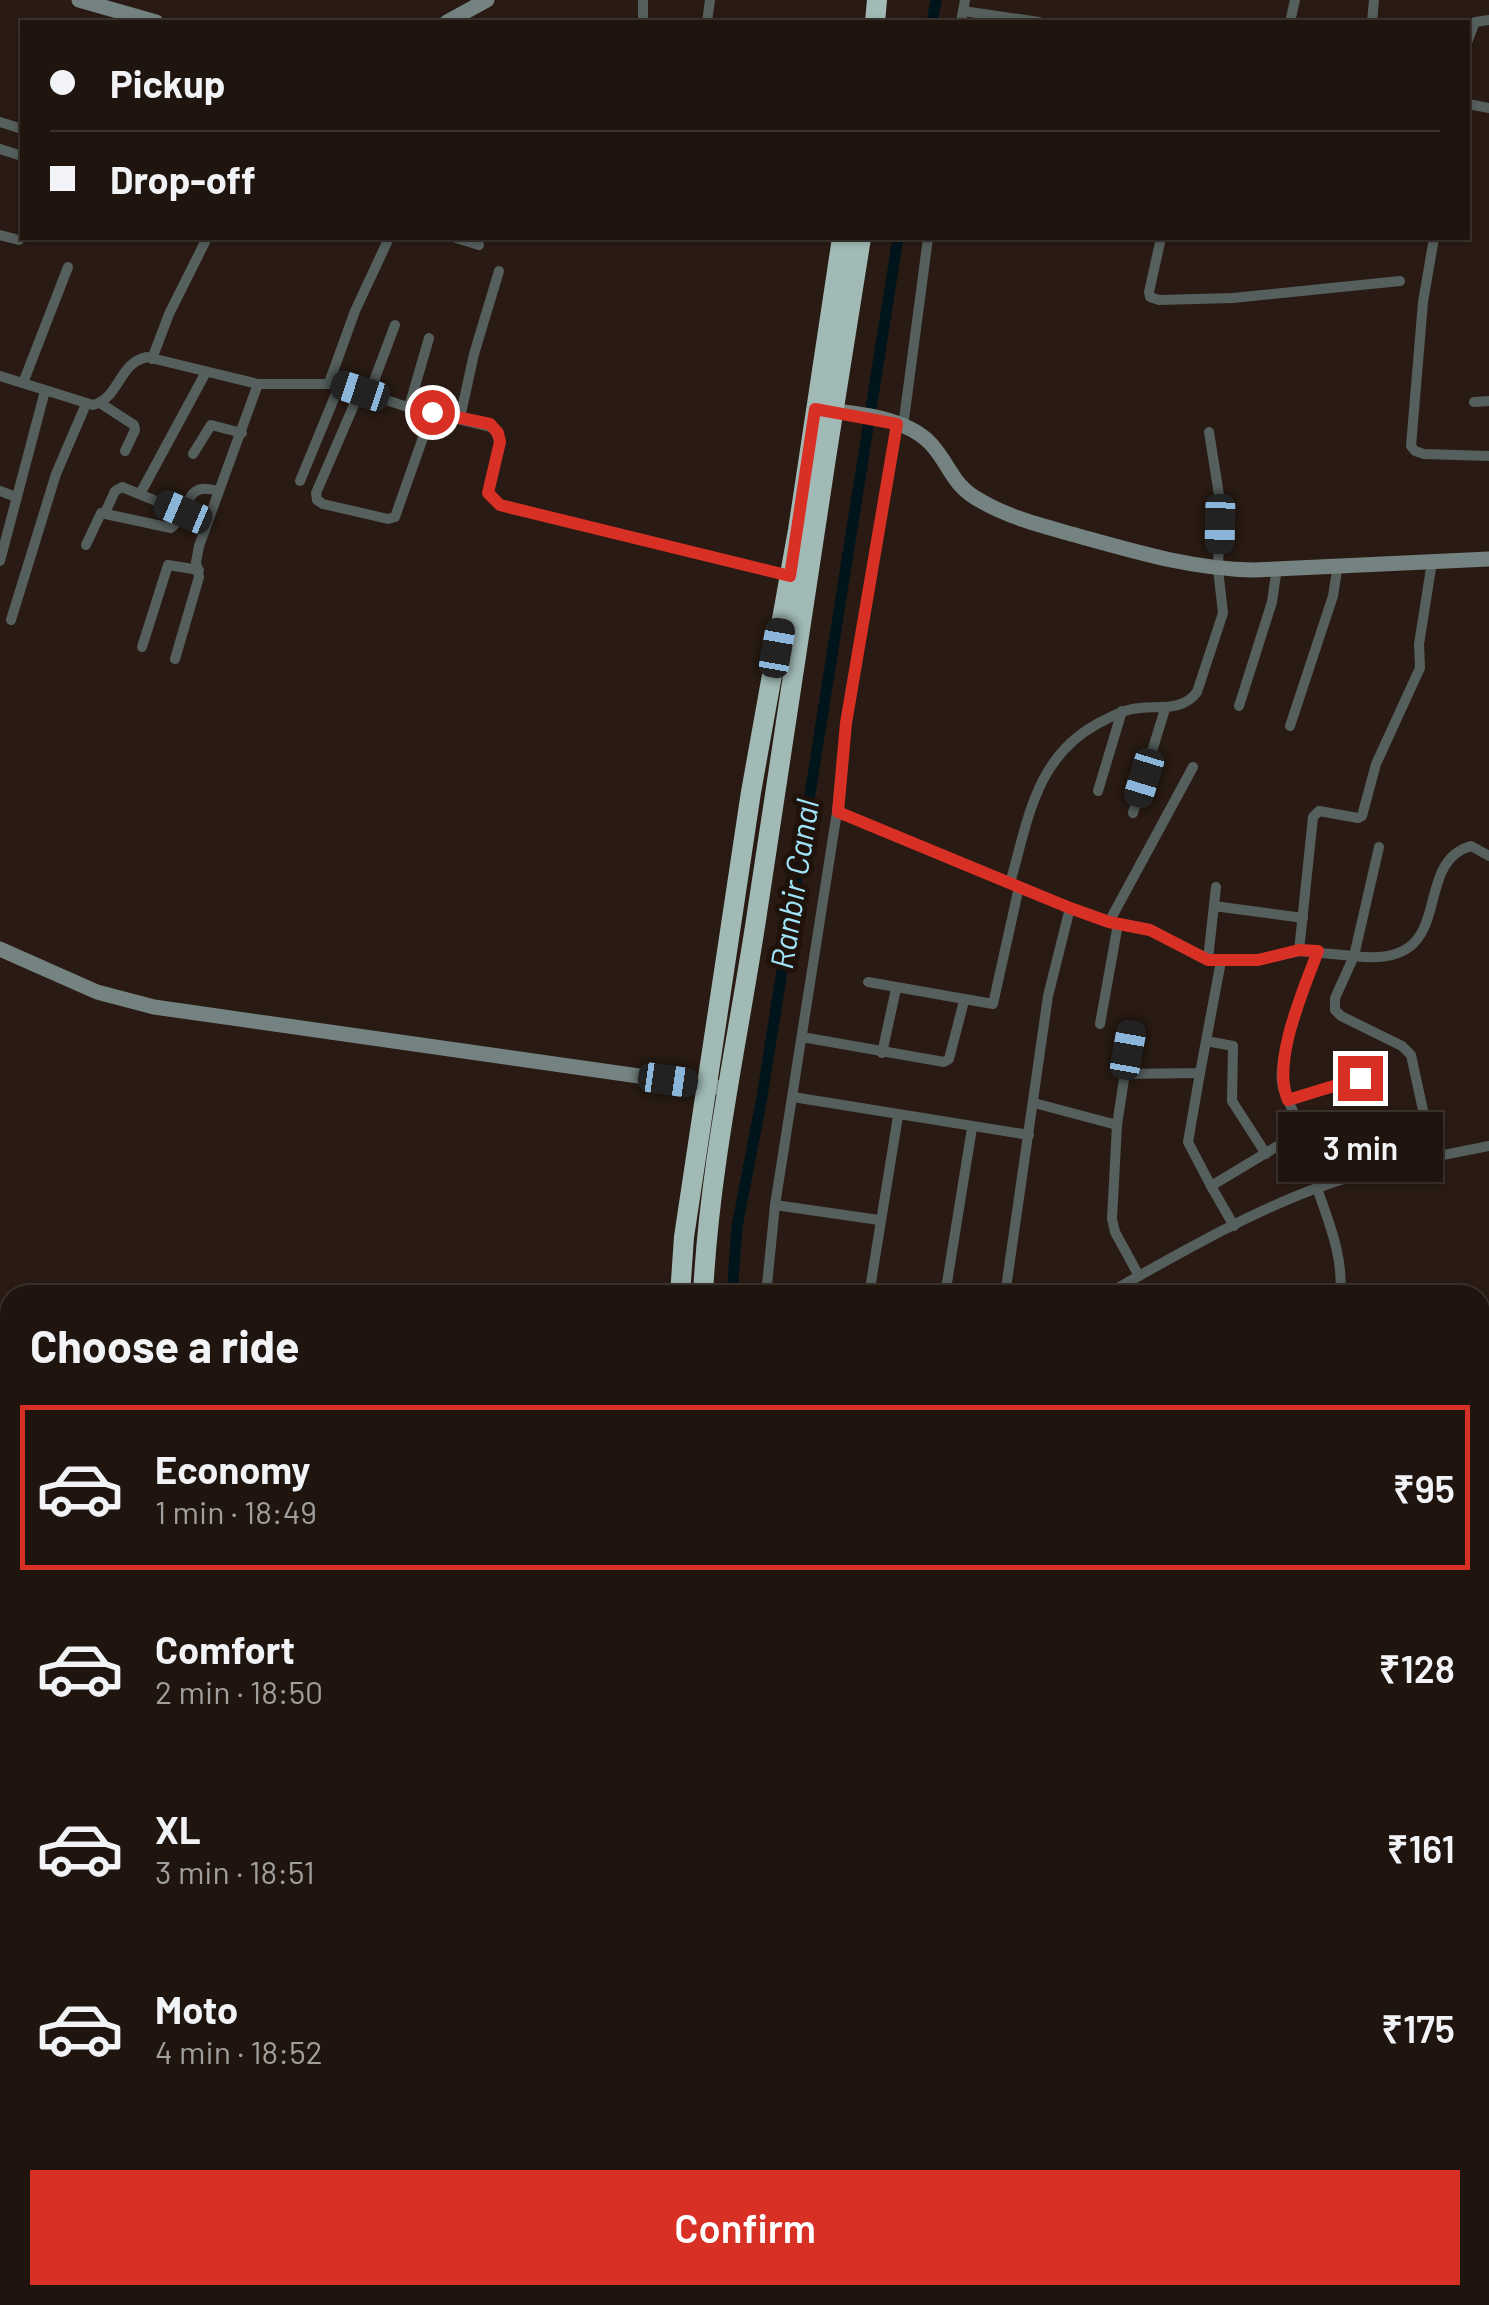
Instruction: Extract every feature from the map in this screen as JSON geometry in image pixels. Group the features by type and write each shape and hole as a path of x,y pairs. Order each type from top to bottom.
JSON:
{"highway":[{"path":"709,1285 714,1182 802,626 842,240"},
{"path":"681,1285 684,1236 751,792 798,530 860,240"}],"street":[{"path":"79,0 149,20"},
{"path":"451,20 487,0"},
{"path":"963,11 1025,20"},
{"path":"1470,35 1475,22 1489,20"},
{"path":"0,235 19,240"},
{"path":"152,358 206,240"},
{"path":"300,482 354,311 388,240"},
{"path":"462,240 478,245"},
{"path":"767,1285 776,1205 838,812 846,723 900,425 928,240"},
{"path":"1162,240 1149,292 1159,300 1233,298 1400,282"},
{"path":"1434,240 1423,302 1412,446 1424,454 1489,456"},
{"path":"23,383 68,267"},
{"path":"460,418 499,271"},
{"path":"395,324 316,493 322,504 388,519 395,517 432,412"},
{"path":"409,407 429,338"},
{"path":"100,404 133,361 152,358 258,384 334,383 409,407 490,424 500,442 488,493 500,505 790,576"},
{"path":"140,494 206,372"},
{"path":"0,376 86,404 100,404 134,425 125,451"},
{"path":"174,660 199,570 196,562 200,546 258,384"},
{"path":"0,561 45,390"},
{"path":"1474,402 1489,401"},
{"path":"11,620 61,460 86,404"},
{"path":"823,410 855,414 918,432 932,445 960,488 983,503 1020,519 1168,560 1218,569 1489,558"},
{"path":"193,454 211,425 242,432"},
{"path":"868,982 964,1001 991,1005 996,1001 1015,885 1036,797 1050,764 1078,734 1122,712 1165,709 1190,700 1197,692 1223,614 1218,569 1220,500 1209,432"},
{"path":"105,513 119,487 183,512"},
{"path":"86,544 97,516 105,513 168,528 177,523 199,487 218,491"},
{"path":"0,491 16,497"},
{"path":"1299,950 1313,817 1320,811 1362,816 1376,764 1420,668 1419,644 1432,562"},
{"path":"1290,726 1332,596 1338,564"},
{"path":"142,647 168,565 199,570"},
{"path":"1239,706 1272,602 1277,566"},
{"path":"1133,813 1165,709"},
{"path":"1098,791 1122,712"},
{"path":"1100,1024 1113,923 1194,767"},
{"path":"838,812 1070,908 1113,923 1150,930 1208,960 1221,961 1258,960 1299,950 1377,958 1414,944 1425,930 1439,878 1452,856 1472,846 1489,856"},
{"path":"1379,847 1354,956 1334,1010 1402,1046 1410,1055 1433,1156"},
{"path":"1208,960 1216,888"},
{"path":"1214,906 1303,918"},
{"path":"1007,1285 1048,996 1070,908"},
{"path":"0,950 97,992 154,1007 730,1089"},
{"path":"1212,1186 1300,1132 1282,1082 1286,1052 1318,951"},
{"path":"1221,961 1187,1137 1189,1148 1234,1226"},
{"path":"882,1053 896,989"},
{"path":"802,1037 946,1061 964,1001"},
{"path":"1132,1028 1116,1125 1112,1219 1138,1276"},
{"path":"1206,1041 1234,1046 1232,1101 1266,1154"},
{"path":"1288,1100 1383,1071"},
{"path":"1124,1074 1200,1073"},
{"path":"793,1097 1029,1135"},
{"path":"1034,1103 1116,1125"},
{"path":"870,1285 898,1116"},
{"path":"947,1285 972,1128"},
{"path":"1122,1285 1234,1226 1318,1188 1433,1156 1489,1146"},
{"path":"1318,1188 1336,1246 1341,1285"},
{"path":"776,1205 879,1220"}],"waterway":[{"name":"Ranbir Canal","path":"932,20 936,0"},
{"name":"Ranbir Canal","path":"733,1285 737,1227 762,1097 898,240"}],"route":[{"path":"432,412 490,424 498,433 500,442 488,493 500,505 790,576 815,409 897,424 846,723 838,812 1070,908 1109,922 1150,930 1208,960 1258,960 1299,950 1318,951 1286,1052 1283,1089 1288,1100 1360,1078"}]}
